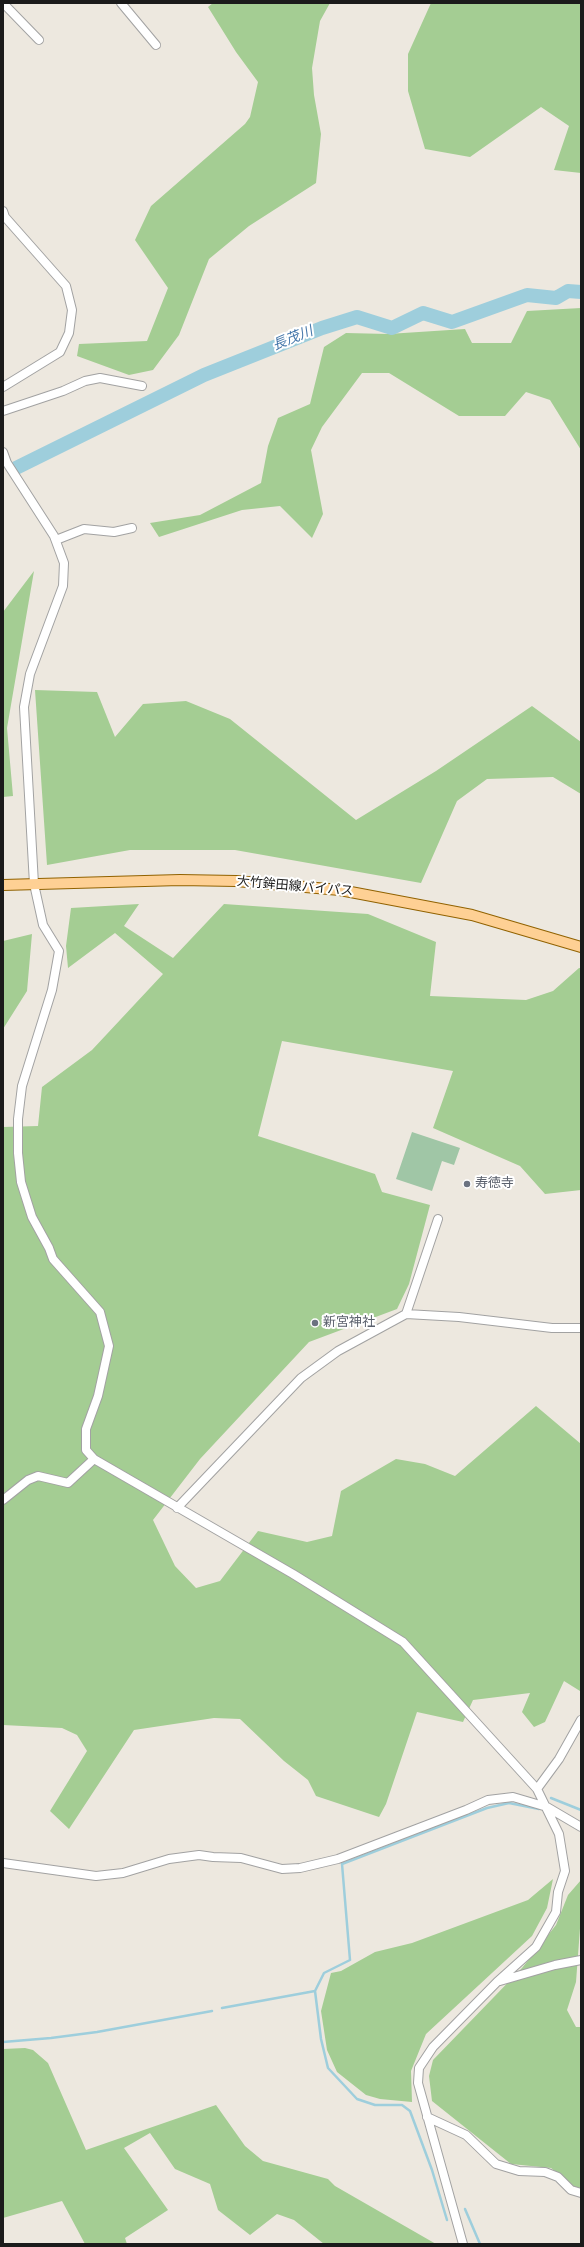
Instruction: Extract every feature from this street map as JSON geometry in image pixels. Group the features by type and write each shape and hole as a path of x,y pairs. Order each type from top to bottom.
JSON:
{"main road":[{"name":"大竹鉾田線バイパス","path":"3,885 180,880 236,881 340,890 472,914 581,947"}],"street":[{"path":"3,3 39,40"},
{"path":"121,3 156,45"},
{"path":"3,211 5,217 66,286 72,310 69,333 60,352 3,387"},
{"path":"3,411 93,380 114,380 142,386"},
{"path":"3,452 7,462 32,499 56,540 64,564 63,586 30,674 24,707 34,884 43,925 59,951 52,990 22,1086 18,1119 18,1153 22,1182 32,1217 53,1259 100,1312 109,1346 98,1396 86,1429 86,1450 94,1458 177,1508 293,1574 403,1642 537,1789 559,1834 565,1871 558,1892 556,1912 536,1947 497,1982 433,2046 422,2060 419,2068 418,2083 463,2244"},
{"path":"56,540 84,529 114,532 132,528"},
{"path":"406,1314 438,1219"},
{"path":"177,1508 301,1378 338,1351 406,1314 459,1317 552,1328 581,1328"},
{"path":"3,1500 28,1480 38,1476 68,1483 94,1458"},
{"path":"537,1789 559,1759 581,1720"},
{"path":"3,1863 96,1876 123,1873 162,1861 199,1855 241,1858 282,1869 300,1868 338,1859 466,1810 488,1800 520,1798 547,1807 581,1827"},
{"path":"497,1982 555,1965 581,1960"},
{"path":"427,2117 466,2135 496,2164 519,2171 545,2172 558,2177 571,2190 581,2193"}],"green space":[{"path":"213,3 330,3 320,21 312,68 314,95 321,134 316,183 249,226 209,259 179,335 153,370 129,375 77,356 79,344 147,341 168,288 135,240 151,206 245,124 250,117 258,82 236,52 208,7"},
{"path":"431,3 581,3 581,173 554,170 569,126 541,107 470,157 425,149 408,91 408,54"},
{"path":"581,308 581,450 550,400 526,392 505,416 459,416 389,373 362,373 322,427 311,450 323,514 312,538 280,506 242,510 159,537 150,523 200,515 261,483 268,446 278,418 310,404 324,347 346,333 388,334 465,329 472,343 511,343 527,311"},
{"path":"34,571 7,728 13,796 3,797 3,612"},
{"path":"35,690 97,692 115,737 143,704 186,701 230,719 356,820 436,771 532,706 581,742 581,794 553,777 487,779 457,801 421,883 235,850 130,850 47,865"},
{"path":"139,904 124,926 173,958 224,904 368,914 436,942 430,996 526,1000 553,991 579,968 581,968 581,1190 545,1194 520,1166 433,1128 453,1071 282,1041 258,1136 375,1174 382,1192 430,1205 409,1284 397,1309 309,1342 200,1459 153,1520 175,1566 196,1588 220,1581 258,1531 307,1542 332,1536 341,1491 396,1459 425,1464 455,1476 536,1406 581,1444 581,1696 580,1691 564,1681 545,1722 534,1727 522,1712 530,1693 473,1700 463,1722 417,1712 386,1804 379,1817 316,1796 308,1780 284,1761 240,1719 214,1718 134,1730 69,1829 50,1811 87,1751 77,1735 62,1728 3,1725 3,1127 38,1126 42,1087 92,1050 163,974 115,933 68,968 66,946 71,908"},
{"path":"32,934 27,991 3,1029 3,941"},
{"path":"412,1132 460,1148 454,1165 442,1161 432,1191 396,1179"},
{"path":"553,1879 547,1908 532,1936 426,2034 411,2071 412,2102 380,2099 366,2095 337,2072 327,2050 321,2011 331,1973 341,1971 375,1952 412,1943 528,1900"},
{"path":"581,1880 581,1915 576,1982 567,2010 576,2027 581,2027 581,2189 573,2186 551,2168 511,2164 432,2101 429,2076 433,2060 522,1968 556,1925 568,1895"},
{"path":"25,2048 33,2050 48,2063 86,2150 216,2105 245,2146 263,2161 328,2179 335,2186 436,2244 324,2244 294,2220 277,2214 250,2235 218,2210 210,2184 175,2169 150,2133 124,2148 168,2210 125,2238 127,2244 85,2244 62,2201 3,2218 3,2049"}],"waterway":[{"name":"長茂川","path":"16,468 204,375 322,328 357,317 392,328 423,313 452,322 527,295 556,298 568,291 581,292"},
{"path":"551,1798 581,1810"},
{"path":"447,2220 432,2170 410,2111 402,2105 375,2105 357,2099 328,2068 321,2039 315,1991 324,1973 350,1960 342,1864 487,1808 509,1803 539,1809"},
{"path":"222,2008 315,1991"},
{"path":"3,2042 97,2032 212,2011"},
{"path":"465,2209 480,2244"}],"place":[{"name":"寿徳寺","path":"467,1184"},
{"name":"新宮神社","path":"315,1323"}]}
